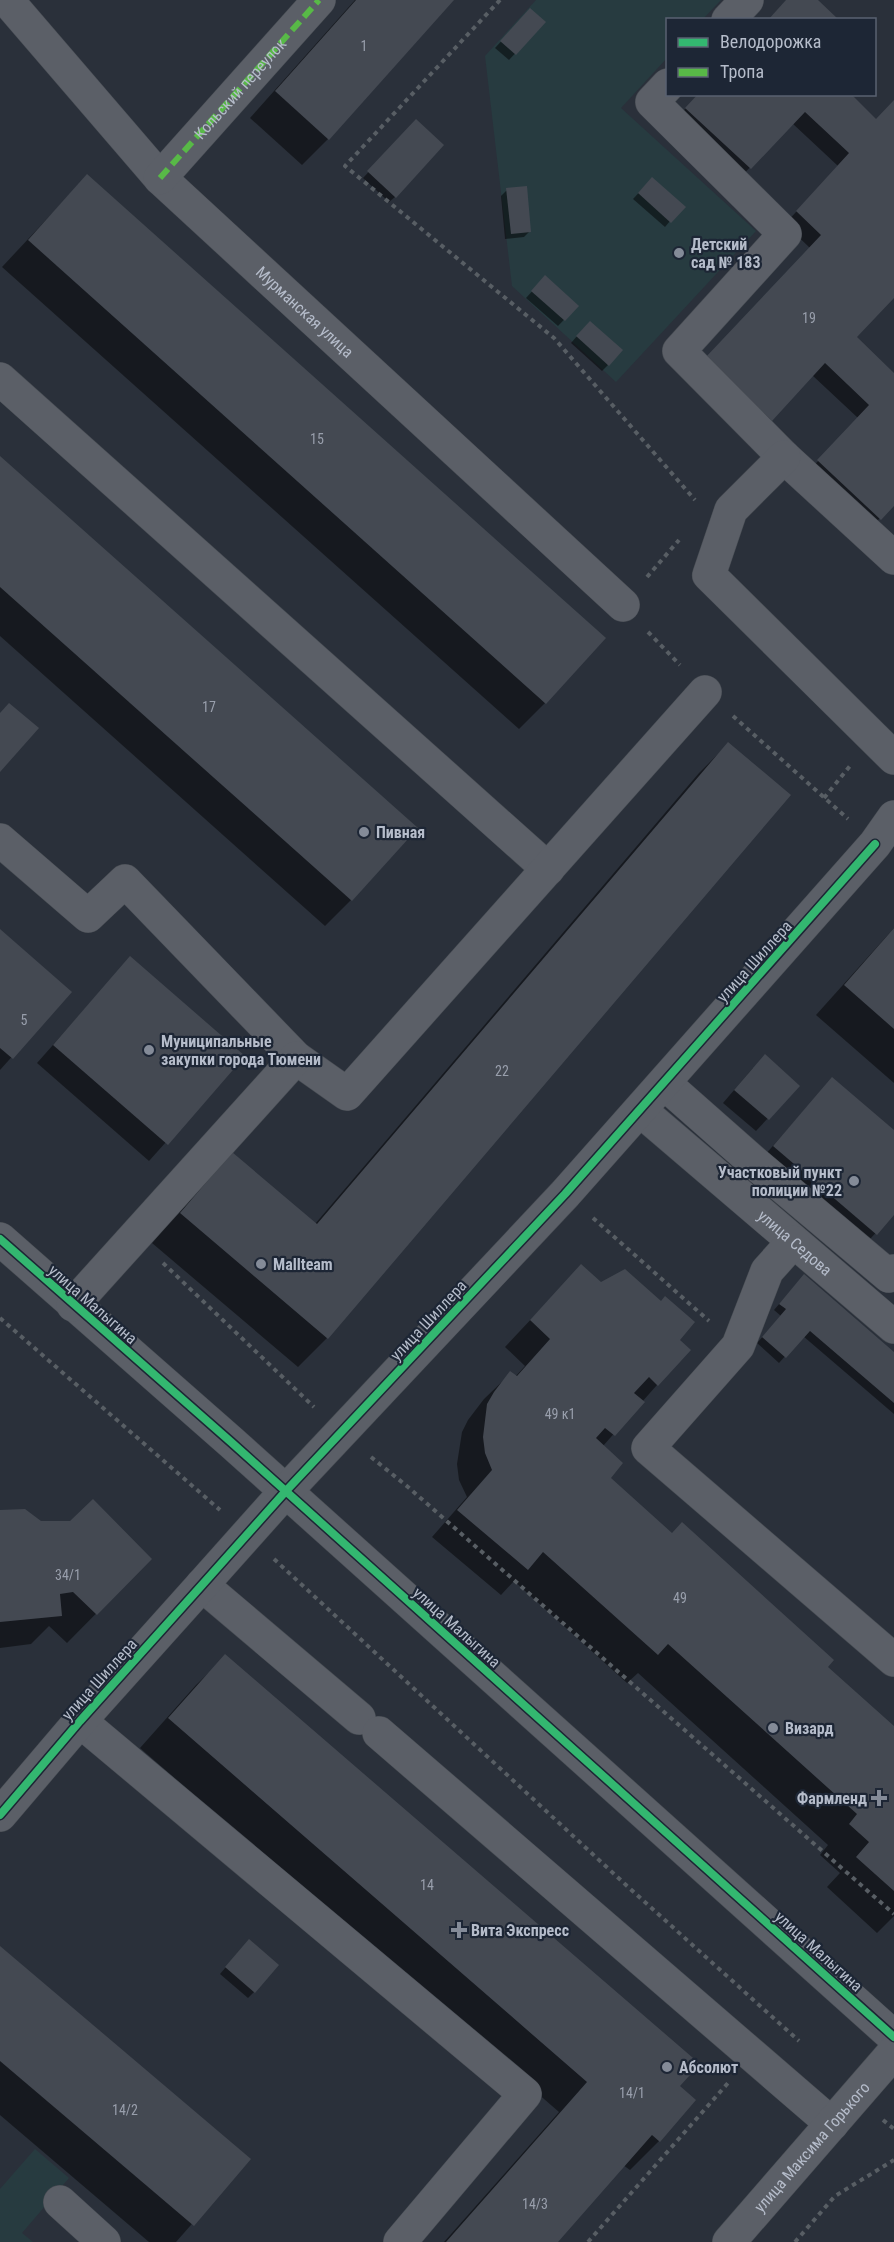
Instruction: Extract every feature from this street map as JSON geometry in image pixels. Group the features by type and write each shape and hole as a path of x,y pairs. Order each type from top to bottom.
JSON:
{"street":[{"name":"Мурманская улица","path":"7,0 160,178 622,605"},
{"name":"Кольский переулок","path":"160,178 319,0"},
{"path":"731,18 747,0"},
{"path":"666,87 652,102 785,234 679,351 784,457 894,558"},
{"path":"0,380 548,869"},
{"path":"784,457 731,510 709,574 894,758"},
{"path":"0,840 88,916 125,881 296,1058 347,1094 705,692"},
{"name":"улица Шиллера","path":"0,1815 80,1721 285,1492 566,1194 664,1083 885,852 894,817"},
{"path":"73,1305 296,1058"},
{"path":"664,1083 756,1165 890,1276 894,1271"},
{"name":"улица Седова","path":"640,1110 894,1328"},
{"name":"улица Малыгина","path":"0,1239 894,2037"},
{"path":"793,1242 767,1271 738,1347 648,1448 894,1660"},
{"path":"202,1585 832,2124"},
{"path":"80,1721 525,2094 400,2242"},
{"name":"улица Максима Горького","path":"729,2242 894,2052"},
{"path":"60,2202 104,2242"}],"path":[{"path":"500,0 345,166 554,338 697,502"},
{"path":"682,537 622,605 705,692 885,852"},
{"path":"566,1194 738,1347"},
{"path":"134,1235 341,1433 417,1495 894,1914"},
{"path":"0,1318 248,1534 608,1869 803,2045"},
{"path":"588,2242 752,2055"},
{"path":"795,2242 835,2196 894,2160"}],"green space":[{"path":"536,0 721,0 704,18 666,18 666,59 621,108 756,231 616,382 512,286 485,56"},
{"path":"35,2149 69,2178 22,2233 33,2242 0,2242 0,2189"}],"building":[{"path":"356,0 454,0 329,140 275,91"},
{"path":"786,0 818,0 837,18 770,18"},
{"path":"530,8 546,22 516,55 500,41"},
{"path":"696,96 853,96 876,119 894,100 894,298 857,337 894,373 894,506 881,520 817,460 869,405 825,363 772,421 705,358 821,235 796,211 849,153 805,112 751,169 685,108"},
{"path":"416,119 444,145 396,198 367,171"},
{"path":"87,174 606,638 546,704 28,240"},
{"path":"652,177 686,207 671,223 638,193"},
{"path":"527,186 531,232 511,234 506,188"},
{"path":"545,275 579,306 565,321 531,291"},
{"path":"590,321 623,350 609,366 576,336"},
{"path":"0,456 418,828 352,901 0,587"},
{"path":"9,703 39,728 0,772 0,713"},
{"path":"728,742 791,795 328,1339 180,1213 232,1152 317,1224"},
{"path":"894,928 894,1029 844,985"},
{"path":"0,929 72,992 13,1059 0,1048"},
{"name":"Муниципальные закупки города Тюмени","path":"130,956 245,1056 168,1145 53,1045"},
{"path":"765,1054 800,1086 769,1120 734,1090"},
{"name":"Участковый пункт полиции №22","path":"832,1077 894,1130 894,1215 877,1235 773,1146"},
{"path":"581,1264 601,1282 625,1269 661,1301 665,1296 695,1322 680,1340 691,1350 658,1386 649,1377 634,1393 645,1402 615,1436 605,1428 596,1438 623,1463 611,1478 672,1533 682,1522 834,1660 828,1667 894,1726 894,1891 856,1857 869,1842 849,1824 857,1814 668,1644 658,1655 543,1552 528,1570 457,1510 492,1470 485,1453 483,1437 487,1404 510,1371 517,1376 550,1339 530,1320"},
{"path":"804,1274 894,1352 894,1403 810,1331 786,1358 762,1337 786,1309 779,1304"},
{"path":"93,1499 152,1559 97,1615 73,1592 60,1594 62,1616 0,1622 0,1510 25,1509 41,1521 70,1521"},
{"path":"225,1654 700,2064 680,2086 696,2100 660,2142 652,2135 558,2242 446,2242 587,2082 168,1718"},
{"path":"249,1939 279,1965 255,1993 225,1967"},
{"path":"0,1946 251,2159 194,2226 0,2061"}],"marked path":[{"path":"160,178 319,0"}],"cycle path":[{"path":"0,1815 80,1721 285,1492 565,1194 875,844"},
{"path":"0,1239 231,1442 894,2037"}],"place":[{"name":"Детский сад № 183","path":"679,253"},
{"name":"Пивная","path":"364,832"},
{"name":"Муниципальные закупки города Тюмени","path":"149,1050"},
{"name":"Участковый пункт полиции №22","path":"854,1181"},
{"name":"Mallteam","path":"261,1264"},
{"name":"Визард","path":"773,1728"},
{"name":"Фармленд","path":"879,1798"},
{"name":"Вита Экспресс","path":"459,1930"},
{"name":"Абсолют","path":"667,2067"}]}
